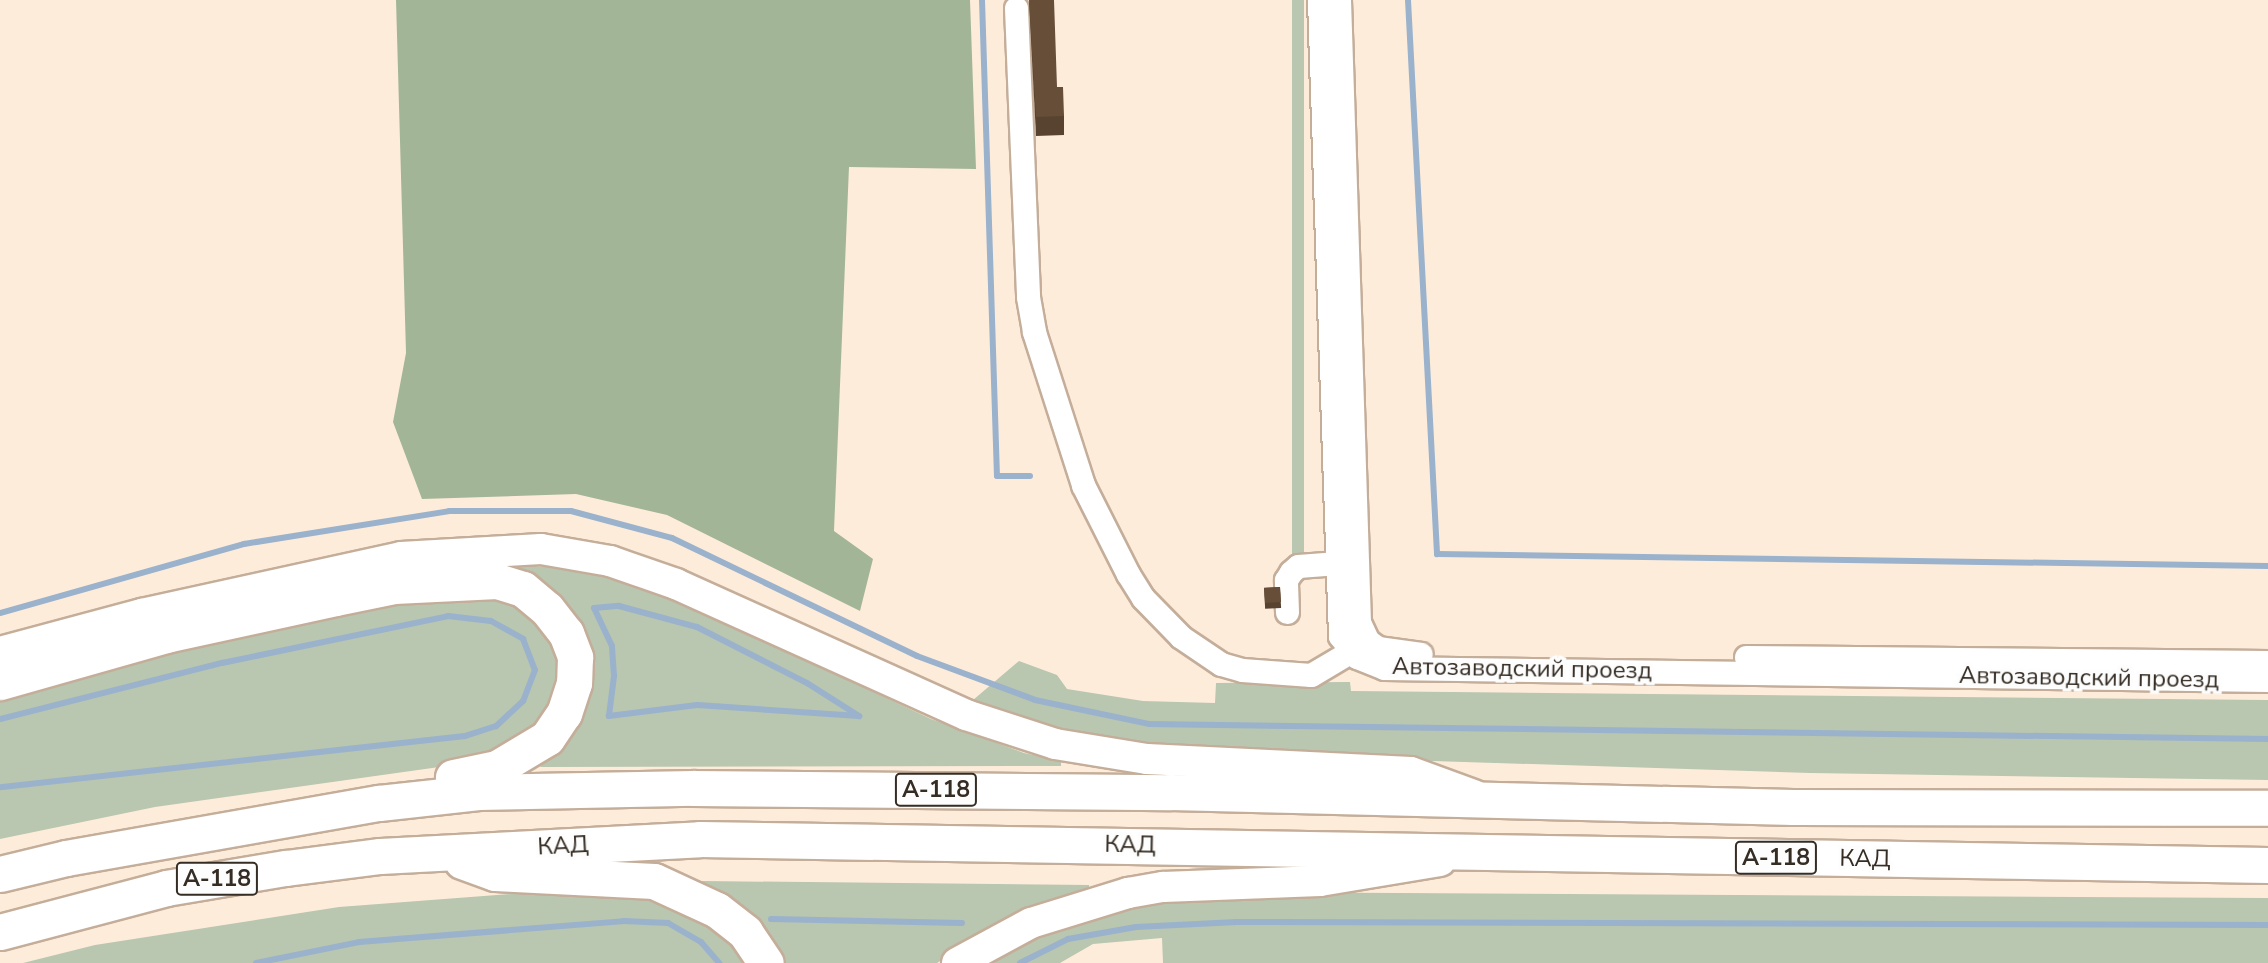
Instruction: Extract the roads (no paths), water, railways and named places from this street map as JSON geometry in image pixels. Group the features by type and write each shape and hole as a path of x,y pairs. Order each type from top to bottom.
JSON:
{"highway":[{"path":"0,682 166,635 394,586 457,580 497,581 523,589 547,608 566,633 575,657 574,683 564,713 547,738 497,768 471,771 379,803"},
{"name":"А-118","path":"0,874 66,858 379,803 478,792 694,788 1170,792 1494,802 2268,808"},
{"name":"КАД","path":"0,932 166,888 286,867 439,853 700,839 2268,865"},
{"path":"439,853 495,873 654,881 718,910 745,932 766,963"}],"main road":[{"path":"0,652 142,614 377,561 457,550 541,549 610,561 676,584 966,715 1055,744 1147,759 1411,772 1494,802"},
{"path":"957,963 1031,923 1128,893 1163,887 1321,881 1488,853"}],"street":[{"path":"1319,0 1340,636 1360,646"},
{"name":"Автозаводский проезд","path":"1339,0 1360,646 1384,668 2268,680"},
{"path":"1016,8 1028,297 1034,332 1083,485 1128,574 1161,620 1221,664 1265,673 1311,675 1360,646"},
{"path":"1287,612 1286,580 1291,572 1298,566 1338,563"},
{"name":"Автозаводский проезд","path":"1360,646 1392,653 1414,654 2268,663"}],"waterway":[{"path":"982,0 997,476 1030,476"},
{"path":"1408,0 1437,554 2268,566"},
{"path":"0,613 244,544 449,511 571,511 672,538 917,656 1035,700 1149,724 2268,739"},
{"path":"619,606 697,627 807,683 859,716 697,705 609,716 614,676 612,646 594,608 619,606"},
{"path":"0,719 222,663 448,616 491,621 523,639 535,670 523,701 496,726 465,736 0,787"},
{"path":"771,919 962,923"},
{"path":"256,963 359,942 624,921 668,923 701,942 719,963"},
{"path":"1020,963 1068,939 1136,927 1237,922 2268,925"}]}
